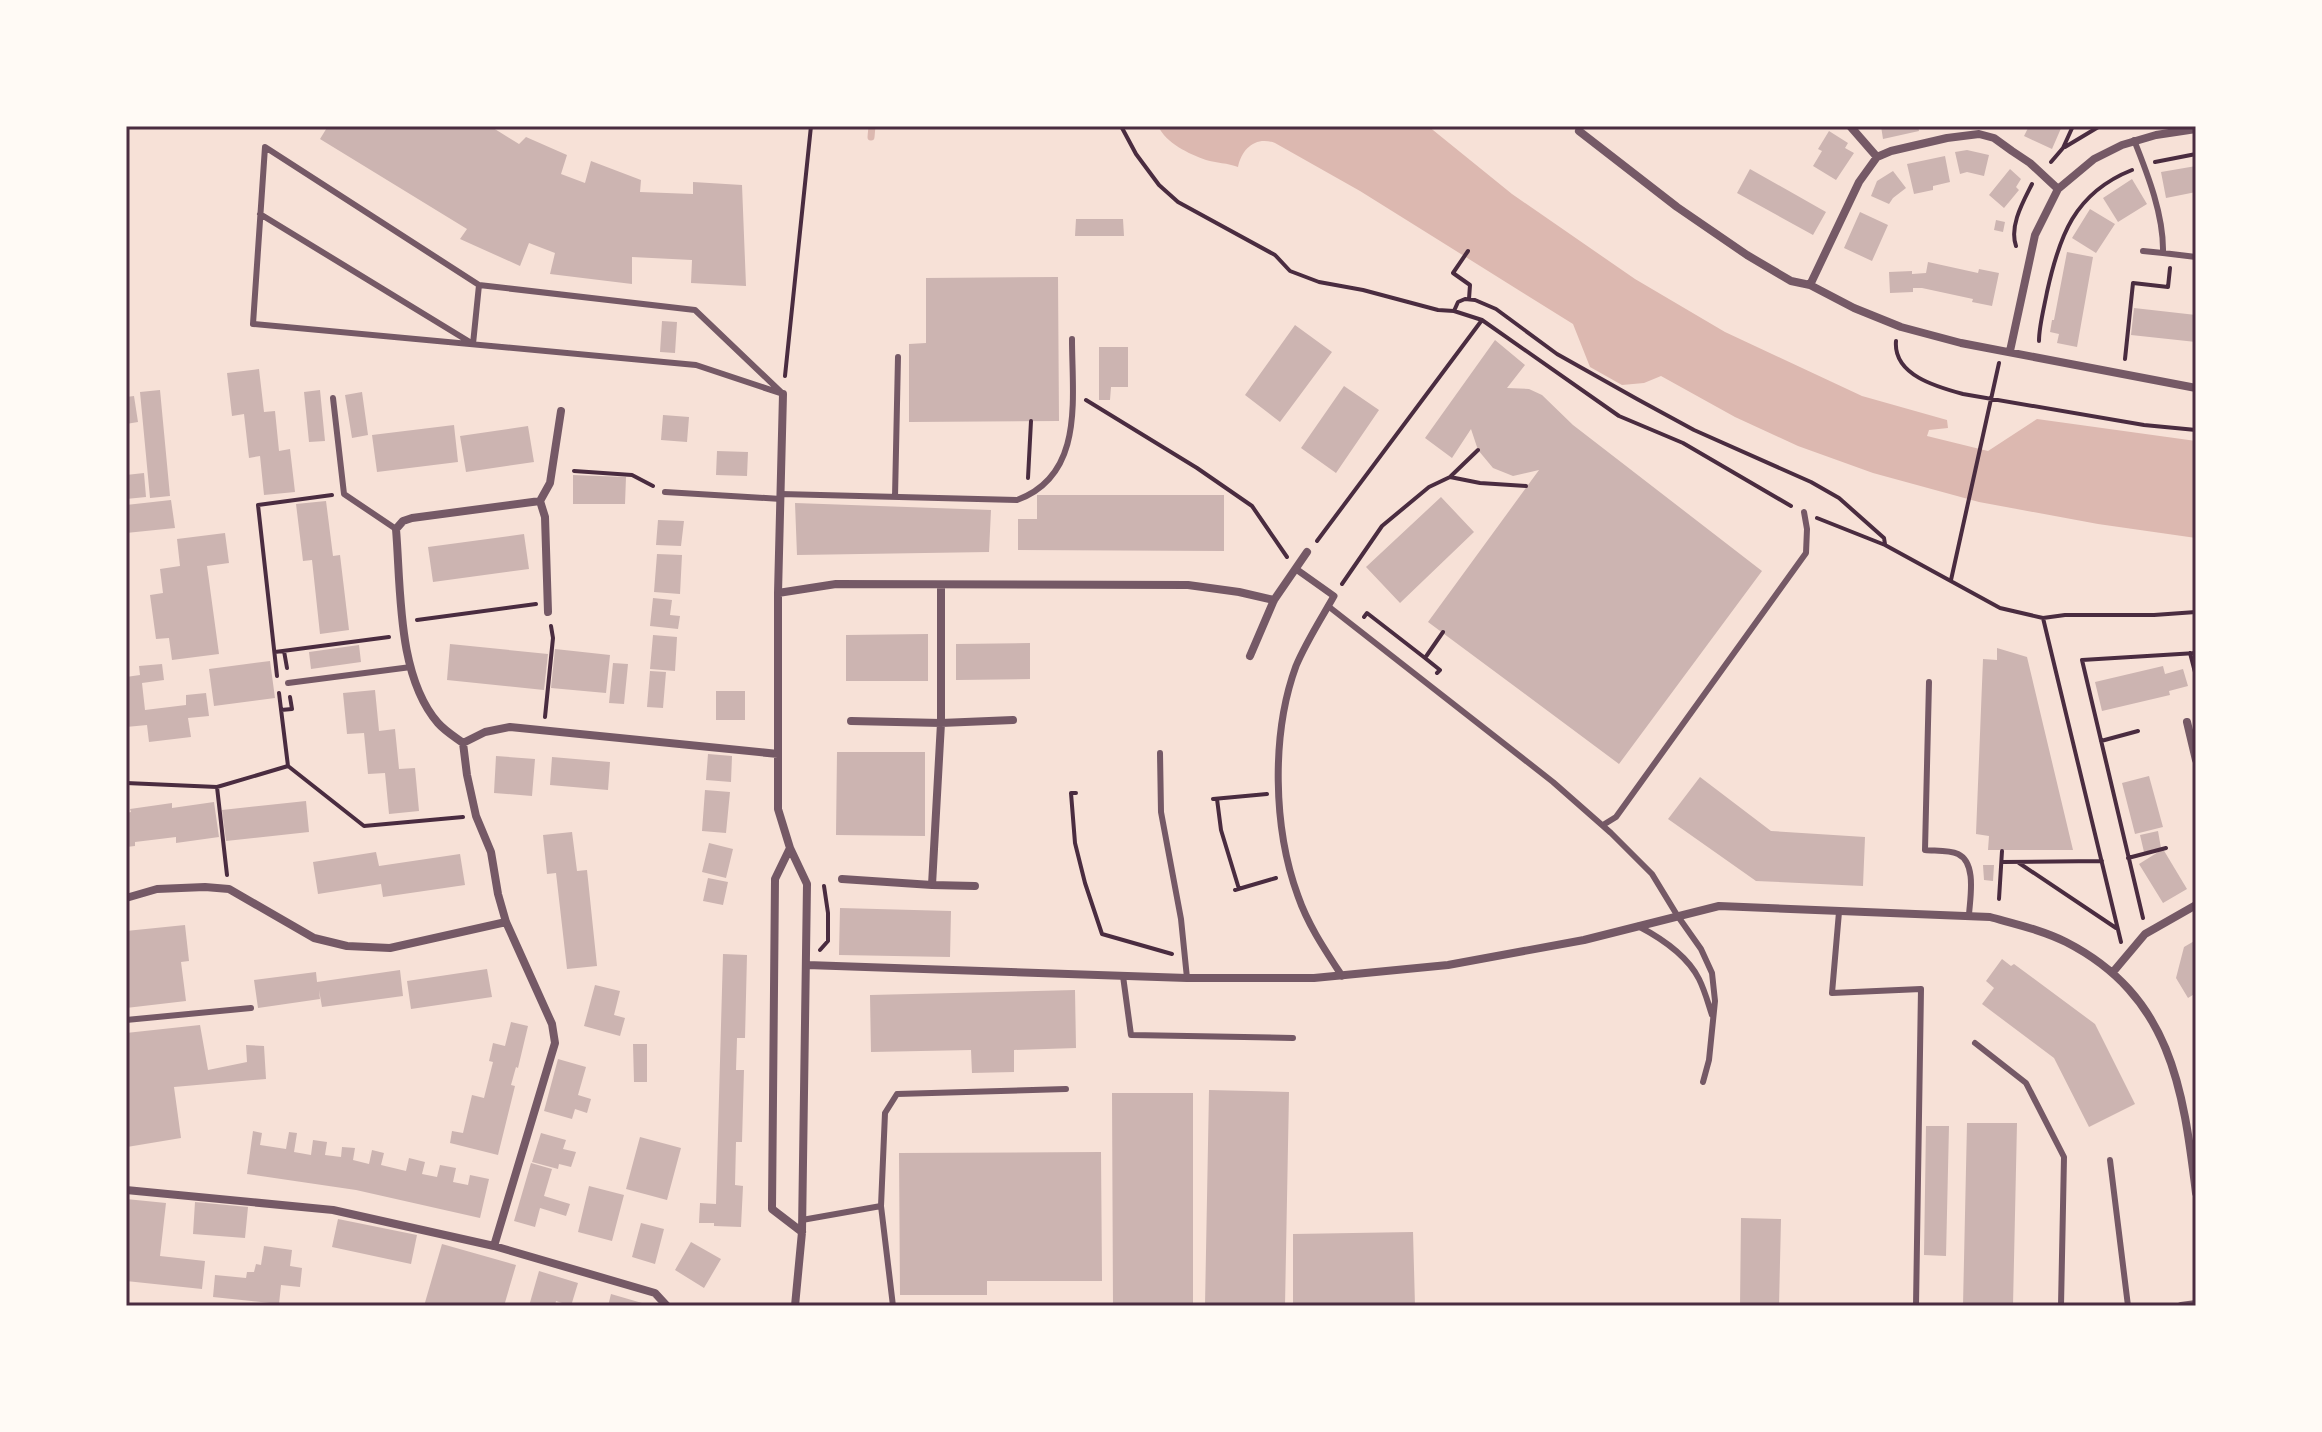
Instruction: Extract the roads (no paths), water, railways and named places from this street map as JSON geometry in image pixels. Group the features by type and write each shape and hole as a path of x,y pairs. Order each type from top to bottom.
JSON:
{"street":[{"path":"1850,126 1877,157"},
{"path":"2010,351 2035,235 2058,189 2094,159 2134,140 2196,129"},
{"path":"1810,285 1859,182 1877,157 1979,130 2021,157 2058,189"},
{"path":"1579,131 1677,207 1747,255 1791,281 1810,285 1854,308 1901,327 1961,343 2196,388"},
{"path":"783,394 778,593 778,809 790,848 807,884 802,1232 795,1306"},
{"path":"547,607 545,517 540,501 550,483 561,411"},
{"path":"494,1246 555,1043 552,1024 506,922 491,852 476,816 463,743 439,725 424,702 411,667 404,635 396,529 403,521 412,518 540,501"},
{"path":"1250,656 1274,600 1307,552"},
{"path":"1296,569 1334,596 1297,665 1285,705 1277,793 1290,874 1310,923 1342,976"},
{"path":"778,593 836,584 1188,585 1274,600"},
{"path":"932,885 941,723 941,585"},
{"path":"851,721 941,723 1013,720"},
{"path":"2187,722 2196,760"},
{"path":"463,743 485,732 510,727 778,754"},
{"path":"790,848 775,879 772,1209 802,1232"},
{"path":"842,879 975,886"},
{"path":"126,898 157,889 229,889 314,938 347,946 390,948 506,922"},
{"path":"2113,972 2145,934 2196,905"},
{"path":"807,965 1270,979 1342,976 1448,965 1584,940 1719,906 1990,917 2064,941 2113,972 2135,996 2164,1045 2184,1105 2193,1138 2196,1193"},
{"path":"126,1190 333,1210 494,1246 655,1293 667,1306"},
{"path":"2181,1306 2196,1304"}],"lane":[{"path":"2134,140 2144,165 2167,253"},
{"path":"265,147 479,285 695,310 783,394 696,365 253,324 265,147"},
{"path":"260,214 473,344"},
{"path":"2143,251 2196,257"},
{"path":"473,344 479,285"},
{"path":"665,492 1017,500 1033,495 1060,466 1067,448 1072,422 1072,339"},
{"path":"895,497 898,357"},
{"path":"333,398 344,494 396,529"},
{"path":"1603,825 1616,817 1806,553 1804,512"},
{"path":"1328,606 1553,782 1603,825 1652,874 1708,963 1715,989 1709,1060 1703,1082"},
{"path":"288,683 411,667"},
{"path":"1929,682 1925,850 1956,853 1964,859 1969,867 1969,915"},
{"path":"1160,753 1161,812 1187,978"},
{"path":"1839,912 1832,993 1921,989 1916,1306"},
{"path":"1638,926 1667,944 1691,966 1698,976 1712,1016"},
{"path":"1123,976 1131,1035 1293,1038"},
{"path":"126,1020 251,1008"},
{"path":"1975,1043 2026,1083 2064,1157 2061,1306"},
{"path":"893,1306 881,1206 885,1113 897,1094 1066,1089"},
{"path":"2110,1160 2128,1306"},
{"path":"802,1220 881,1206"}],"waterway":[{"path":"871,137 872,126"}]}
